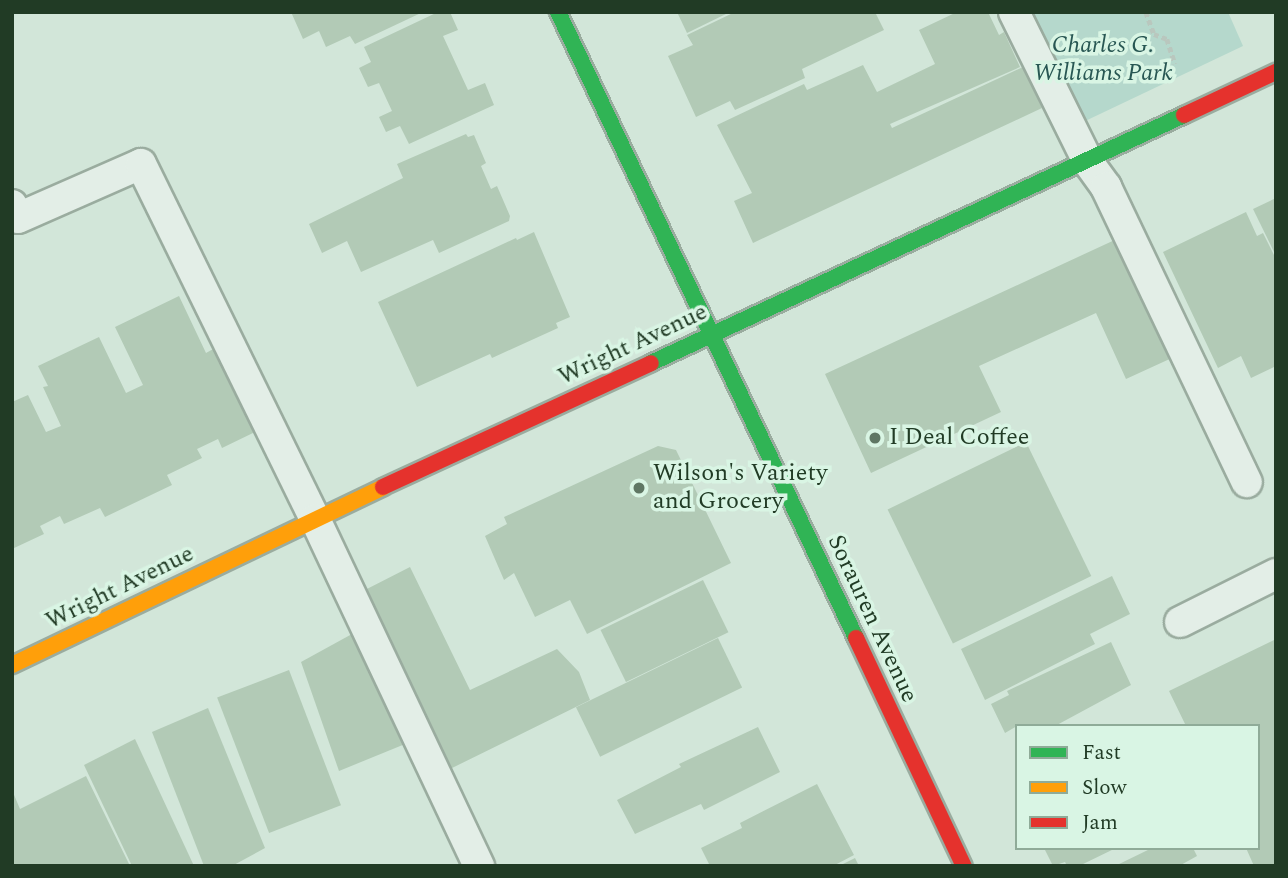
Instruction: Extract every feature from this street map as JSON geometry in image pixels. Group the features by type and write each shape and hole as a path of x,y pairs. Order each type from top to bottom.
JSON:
{"street":[{"name":"Sorauren Avenue","path":"558,12 713,333 964,866"},
{"name":"Wright Avenue","path":"12,665 315,519 1088,162 1276,72"}],"lane":[{"path":"1014,12 1088,162 1106,187 1247,482"},
{"path":"12,205 18,218 141,164 315,519 479,866"},
{"path":"1180,622 1276,574"}],"path":[{"path":"1146,12 1154,34 1167,39 1183,85 1196,109"}],"green space":[{"name":"Charles G. Williams Park","path":"1028,12 1228,12 1243,46 1081,123"}],"building":[{"path":"291,12 423,12 355,44 350,36 326,47 319,31 303,39"},
{"path":"438,12 450,12 458,30 443,36 468,90 485,83 494,105 409,144 400,126 386,132 379,117 392,111 379,83 368,87 359,68 371,62 364,47"},
{"path":"677,12 730,12 687,33"},
{"path":"735,12 875,12 884,30 802,69 805,78 735,110 730,101 696,117 668,56 693,45 687,35"},
{"path":"957,12 988,12 999,35 1004,32 1020,67 890,124 892,128 1023,67 1042,108 753,243 734,201 752,193 717,125 804,84 807,90 863,65 877,92 935,64 919,30"},
{"path":"466,134 468,137 474,135 486,163 481,166 491,189 497,186 510,216 509,221 439,253 433,240 361,272 347,241 322,253 309,224 403,178 397,164"},
{"path":"1276,198 1276,256 1253,209"},
{"path":"1246,212 1257,236 1263,233 1276,259 1276,366 1251,378 1241,356 1218,368 1163,252"},
{"path":"534,232 570,317 556,323 558,328 492,358 490,354 417,387 378,302"},
{"path":"1119,238 1174,357 1126,379 1096,313 979,366 1001,412 871,473 825,374"},
{"path":"179,296 206,353 215,348 255,432 222,448 218,439 197,449 202,458 167,475 172,485 105,517 100,508 64,524 60,516 40,526 44,534 12,549 12,402 28,395 46,432 61,426 43,387 48,386 38,366 99,337 126,393 143,385 115,327"},
{"path":"1026,442 1091,576 953,643 888,510"},
{"path":"658,446 676,450 731,563 587,634 570,600 535,617 514,573 504,580 485,536 507,524 504,517"},
{"path":"410,567 470,690 557,649 579,672 590,700 448,770 361,592"},
{"path":"1112,576 1130,614 1090,634 1095,644 985,700 961,649"},
{"path":"703,580 728,632 626,682 601,630"},
{"path":"352,634 410,742 339,771 301,662"},
{"path":"718,638 742,687 600,757 576,707"},
{"path":"1276,639 1276,866 1254,866 1247,850 1260,850 1260,724 1185,724 1169,691"},
{"path":"1111,642 1131,685 1059,724 1015,724 1015,727 1005,733 991,704 1009,695 1007,691"},
{"path":"289,670 341,805 269,833 217,698"},
{"path":"208,708 265,848 232,866 204,866 152,732"},
{"path":"758,727 780,772 704,810 701,804 635,834 617,800 681,767 679,764"},
{"path":"135,739 194,866 132,866 84,765"},
{"path":"86,776 130,866 12,866 12,790 20,809"},
{"path":"817,784 854,855 833,866 710,866 701,848 742,828 740,823"},
{"path":"1045,850 1112,850 1079,866 1067,866 1065,862 1053,866"},
{"path":"1148,850 1194,850 1197,856 1179,866 1115,866"},
{"path":"855,858 859,866 839,866"}],"traffic: fast":[{"path":"558,12 856,638"},
{"path":"651,363 1184,115"}],"traffic: slow":[{"path":"12,665 383,487"}],"traffic: jam":[{"path":"1184,115 1276,72"},
{"path":"383,487 651,363"},
{"path":"856,638 964,866"}],"place":[{"name":"I Deal Coffee","path":"875,438"},
{"name":"Wilson's Variety and Grocery","path":"639,488"}]}
